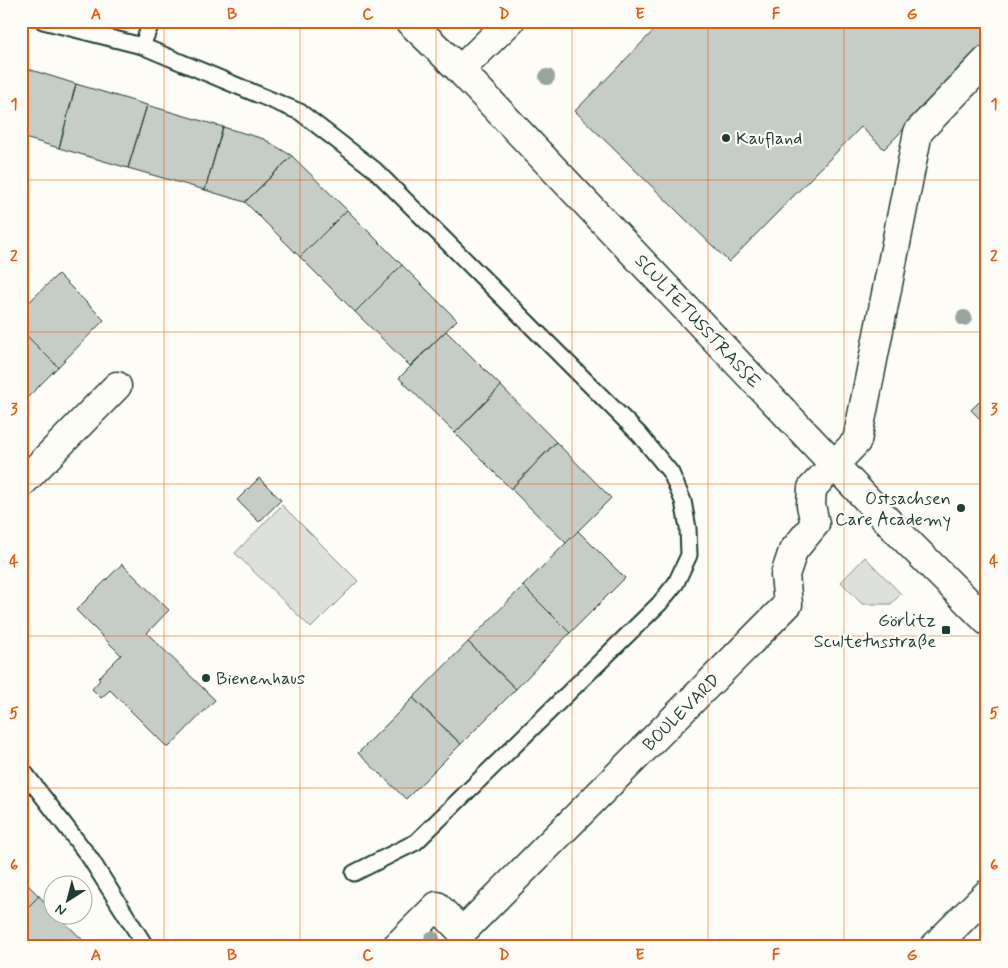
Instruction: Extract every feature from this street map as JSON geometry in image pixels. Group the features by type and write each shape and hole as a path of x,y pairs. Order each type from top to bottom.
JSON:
{"street":[{"name":"SCULTETUSSTRASSE","path":"409,21 460,70 897,531 987,621"},
{"path":"460,70 510,21"},
{"path":"834,465 857,441 918,132 987,60"},
{"path":"21,484 117,386"},
{"name":"BOULEVARD","path":"396,947 437,906 459,939 788,604 785,575 793,551 815,524 811,505 812,488 834,465"},
{"path":"934,947 987,894"}],"lane":[{"path":"43,21 142,46 300,112 375,170 639,434 671,473 683,501 688,528 688,555 676,583 659,604 416,842 354,873"},
{"path":"142,46 152,21"},
{"path":"21,768 90,858 146,947"}],"shaded area":[{"path":"282,505 358,581 311,628 235,553"},
{"path":"865,557 901,594 891,604 862,604 841,582"}],"building":[{"name":"Kaufland","path":"663,21 987,21 987,45 884,149 861,127 729,262 575,111"},
{"path":"25,68 76,84 59,148 21,137 21,80"},
{"path":"76,84 147,105 128,168 59,148"},
{"path":"147,105 223,127 205,190 128,168"},
{"path":"223,127 264,139 292,156 245,202 205,190"},
{"path":"292,156 347,210 300,257 245,202"},
{"path":"347,210 402,265 355,312 300,257"},
{"path":"402,265 457,320 410,366 355,312"},
{"path":"58,274 104,320 58,367 21,330 21,310"},
{"path":"21,330 58,367 21,404"},
{"path":"446,331 501,386 455,433 399,378"},
{"path":"501,386 556,442 511,489 455,433"},
{"path":"987,394 987,426 971,410"},
{"path":"556,442 611,498 566,543 511,489"},
{"path":"259,478 281,500 259,522 237,500"},
{"path":"578,531 625,578 570,633 523,586"},
{"path":"122,564 169,610 147,633 215,700 168,748 110,690 101,698 92,689 100,680 98,678 121,655 76,610"},
{"path":"523,586 570,633 516,689 468,642"},
{"path":"468,642 516,689 461,744 413,698"},
{"path":"413,698 461,744 406,799 358,753"},
{"path":"21,878 39,896 21,914"},
{"path":"39,896 42,899 42,926 68,926 85,942 80,947 21,947 21,914"}],"place":[{"name":"Kaufland","path":"726,138"},
{"name":"Ostsachsen Care Academy","path":"961,508"},
{"name":"Görlitz Scultetusstraße","path":"946,630"},
{"name":"Bienenhaus","path":"206,678"}]}
